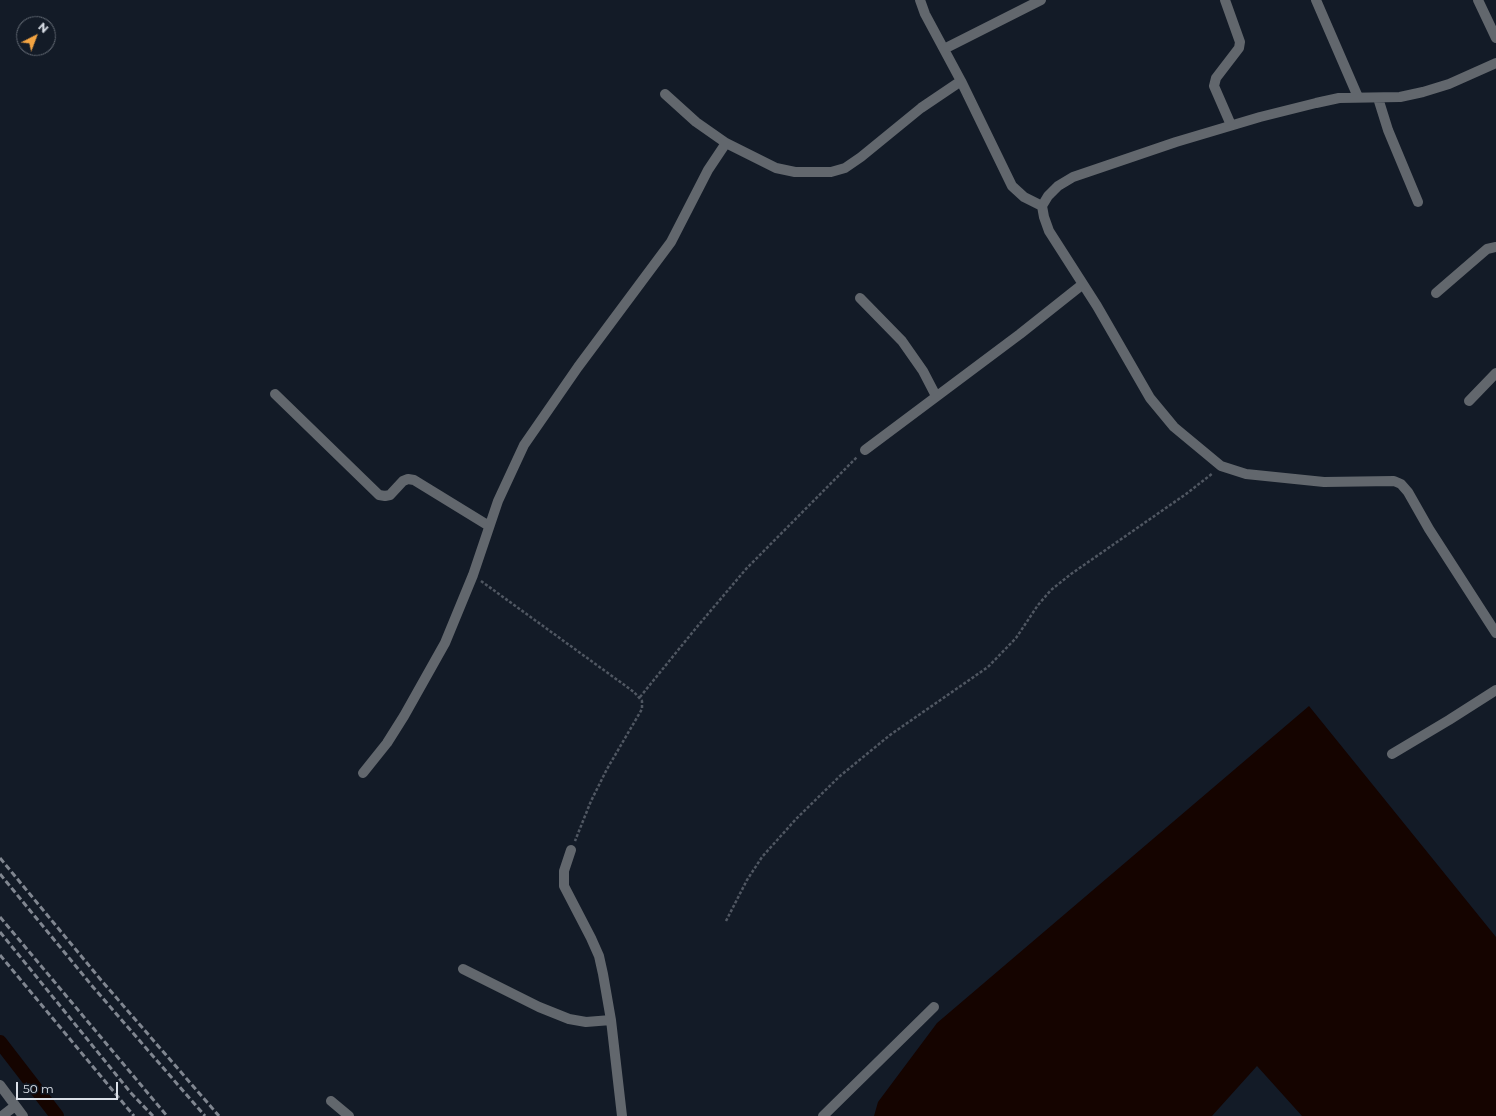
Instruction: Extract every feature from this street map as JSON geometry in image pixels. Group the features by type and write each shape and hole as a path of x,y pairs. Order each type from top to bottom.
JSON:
{"street":[{"path":"920,0 924,14 961,81 1012,186 1024,197 1042,206"},
{"path":"944,49 1041,0"},
{"path":"1225,0 1240,42 1239,48 1216,78 1214,86 1231,125"},
{"path":"1316,0 1358,98"},
{"path":"1478,0 1496,38"},
{"path":"1496,63 1449,84 1422,92 1400,97 1358,98 1316,103 1231,125 1073,177 1058,186 1048,196 1042,206 1049,231 1150,398 1174,427 1221,466 1246,474 1282,479 1324,482 1394,481 1402,484 1496,633"},
{"path":"665,94 696,122 726,143 776,168 795,172 830,172 845,168 861,157 910,116 961,81"},
{"path":"1378,98 1388,130 1418,202"},
{"path":"363,773 386,743 423,684 445,643 473,575 489,526 509,474 524,445 578,367 671,242 708,170 726,143"},
{"path":"1436,293 1487,249 1496,247"},
{"path":"865,450 1020,334 1082,284"},
{"path":"860,298 902,341 923,371 936,396"},
{"path":"1469,401 1496,373"},
{"path":"275,394 379,495 385,496 390,494 403,481 408,479 414,480 489,526"},
{"path":"1392,754 1496,690"},
{"path":"571,850 564,871 564,886 599,956 608,996 622,1116"},
{"path":"464,969 539,1007 569,1019 586,1022 611,1020"},
{"path":"823,1116 934,1007"},
{"path":"0,1085 23,1116"},
{"path":"330,1101 349,1116"},
{"path":"2,1116 15,1106"}],"path":[{"path":"640,697 746,569 865,450"},
{"path":"726,921 747,880 762,857 796,819 840,776 890,735 988,667 1016,638 1038,605 1051,590 1071,574 1186,494 1221,466"},
{"path":"473,575 640,697 642,701 642,709 607,768 591,801 571,850"}],"shaded area":[{"path":"1309,706 1496,937 1496,1116 1302,1116 1257,1066 1212,1116 874,1116 878,1102 937,1023"}],"waterway":[{"path":"0,1042 57,1116"}],"railway":[{"path":"0,858 101,980 219,1116"},
{"path":"0,874 93,987 205,1116"},
{"path":"0,917 167,1116"},
{"path":"0,932 131,1093 153,1116"},
{"path":"0,955 134,1116"}]}
